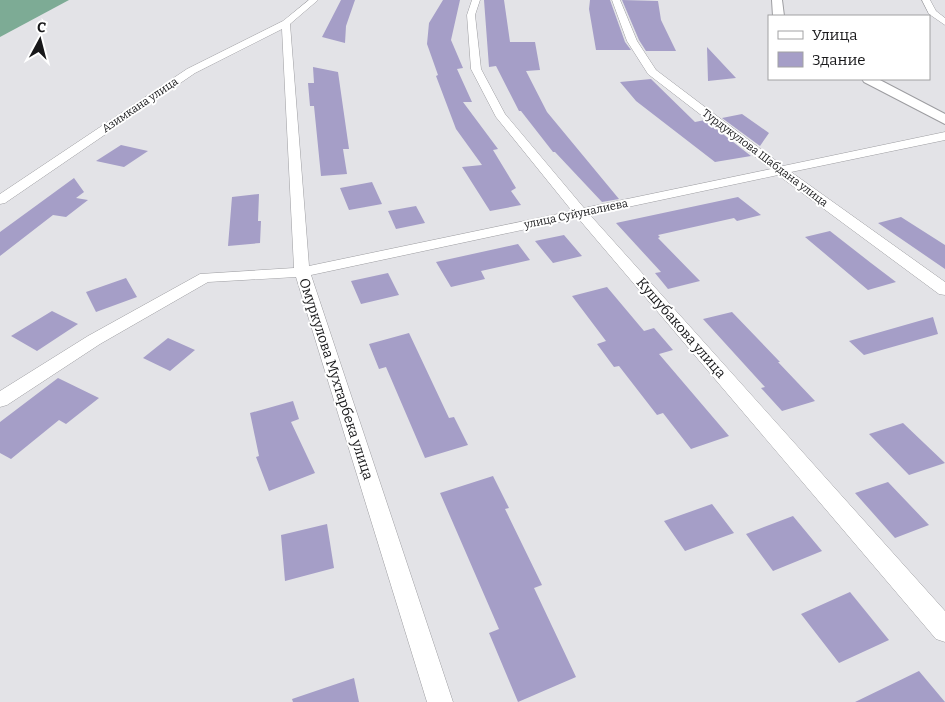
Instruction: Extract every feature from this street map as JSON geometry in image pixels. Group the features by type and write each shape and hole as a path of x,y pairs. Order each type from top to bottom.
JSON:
{"street":[{"path":"286,23 314,0"},
{"name":"Кушубакова улица","path":"476,0 470,15 476,69 500,115 581,213 945,630"},
{"name":"Турдукулова Шабдана улица","path":"616,0 632,41 652,72 780,171 945,290"},
{"path":"777,0 778,15"},
{"path":"926,0 932,12 945,22"},
{"name":"Азимкана улица","path":"0,200 191,71 286,23"},
{"name":"Омуркулова Мухтарбека улица","path":"286,23 302,272 440,702"},
{"path":"871,80 945,120"},
{"name":"улица Суйуналиева","path":"0,400 94,340 204,277 302,272 945,136"}],"green space":[{"path":"0,0 69,0 0,37"}],"building":[{"path":"341,0 355,0 346,26 345,43 322,37"},
{"path":"443,0 460,0 451,40 463,68 457,69 472,102 463,102 498,149 493,150 516,188 511,191 521,205 490,211 462,167 482,165 456,129 436,76 438,75 427,44 429,23"},
{"path":"484,0 504,0 510,42 535,42 540,70 526,71 547,112 619,199 602,202 553,152 521,111 519,111 496,66 489,67"},
{"path":"590,0 610,0 625,42 631,50 596,50 589,9"},
{"path":"622,0 658,1 661,20 676,51 646,51 639,40"},
{"path":"707,47 736,78 708,81"},
{"path":"313,67 338,72 349,149 343,149 347,174 321,176 314,106 310,106 308,83 314,83"},
{"path":"651,79 695,122 705,120 751,156 715,162 636,101 620,82"},
{"path":"742,114 769,133 760,146 722,118"},
{"path":"121,145 148,151 124,167 96,161"},
{"path":"74,178 84,192 76,198 88,200 66,217 53,215 0,256 0,232"},
{"path":"372,182 382,204 349,210 340,188"},
{"path":"259,194 258,221 261,221 260,243 228,246 232,197"},
{"path":"738,197 761,215 737,221 734,218 658,235 660,237 658,238 700,281 668,289 655,273 661,272 616,223"},
{"path":"416,206 425,223 396,229 388,211"},
{"path":"901,217 945,245 945,269 878,223"},
{"path":"830,231 896,282 868,290 805,237"},
{"path":"564,235 582,256 553,263 535,241"},
{"path":"518,244 530,260 481,271 485,279 451,287 436,262"},
{"path":"388,273 399,295 361,304 351,281"},
{"path":"126,278 137,297 96,312 86,292"},
{"path":"607,287 644,331 654,328 673,350 659,354 729,436 691,449 663,413 657,415 619,366 614,367 597,344 606,341 572,296"},
{"path":"52,311 78,324 37,351 11,336"},
{"path":"732,312 815,401 782,411 761,388 765,387 703,319"},
{"path":"933,317 938,334 864,355 849,341"},
{"path":"409,333 449,418 454,417 468,445 425,458 386,367 379,369 369,344"},
{"path":"168,338 195,350 170,371 143,358"},
{"path":"58,378 99,398 66,424 59,420 11,459 0,453 0,422"},
{"path":"293,401 299,419 291,422 315,473 269,491 256,457 259,456 250,413"},
{"path":"903,423 945,463 909,475 869,434"},
{"path":"493,476 509,508 505,509 542,585 534,588 576,677 518,702 489,633 499,629 440,493"},
{"path":"888,482 929,525 895,538 855,493"},
{"path":"712,504 734,533 685,551 664,521"},
{"path":"793,516 822,551 773,571 746,534"},
{"path":"327,524 334,568 285,581 281,535"},
{"path":"850,592 889,640 839,663 801,614"},
{"path":"919,671 945,702 855,702"},
{"path":"354,678 359,702 293,702 292,699"}]}
